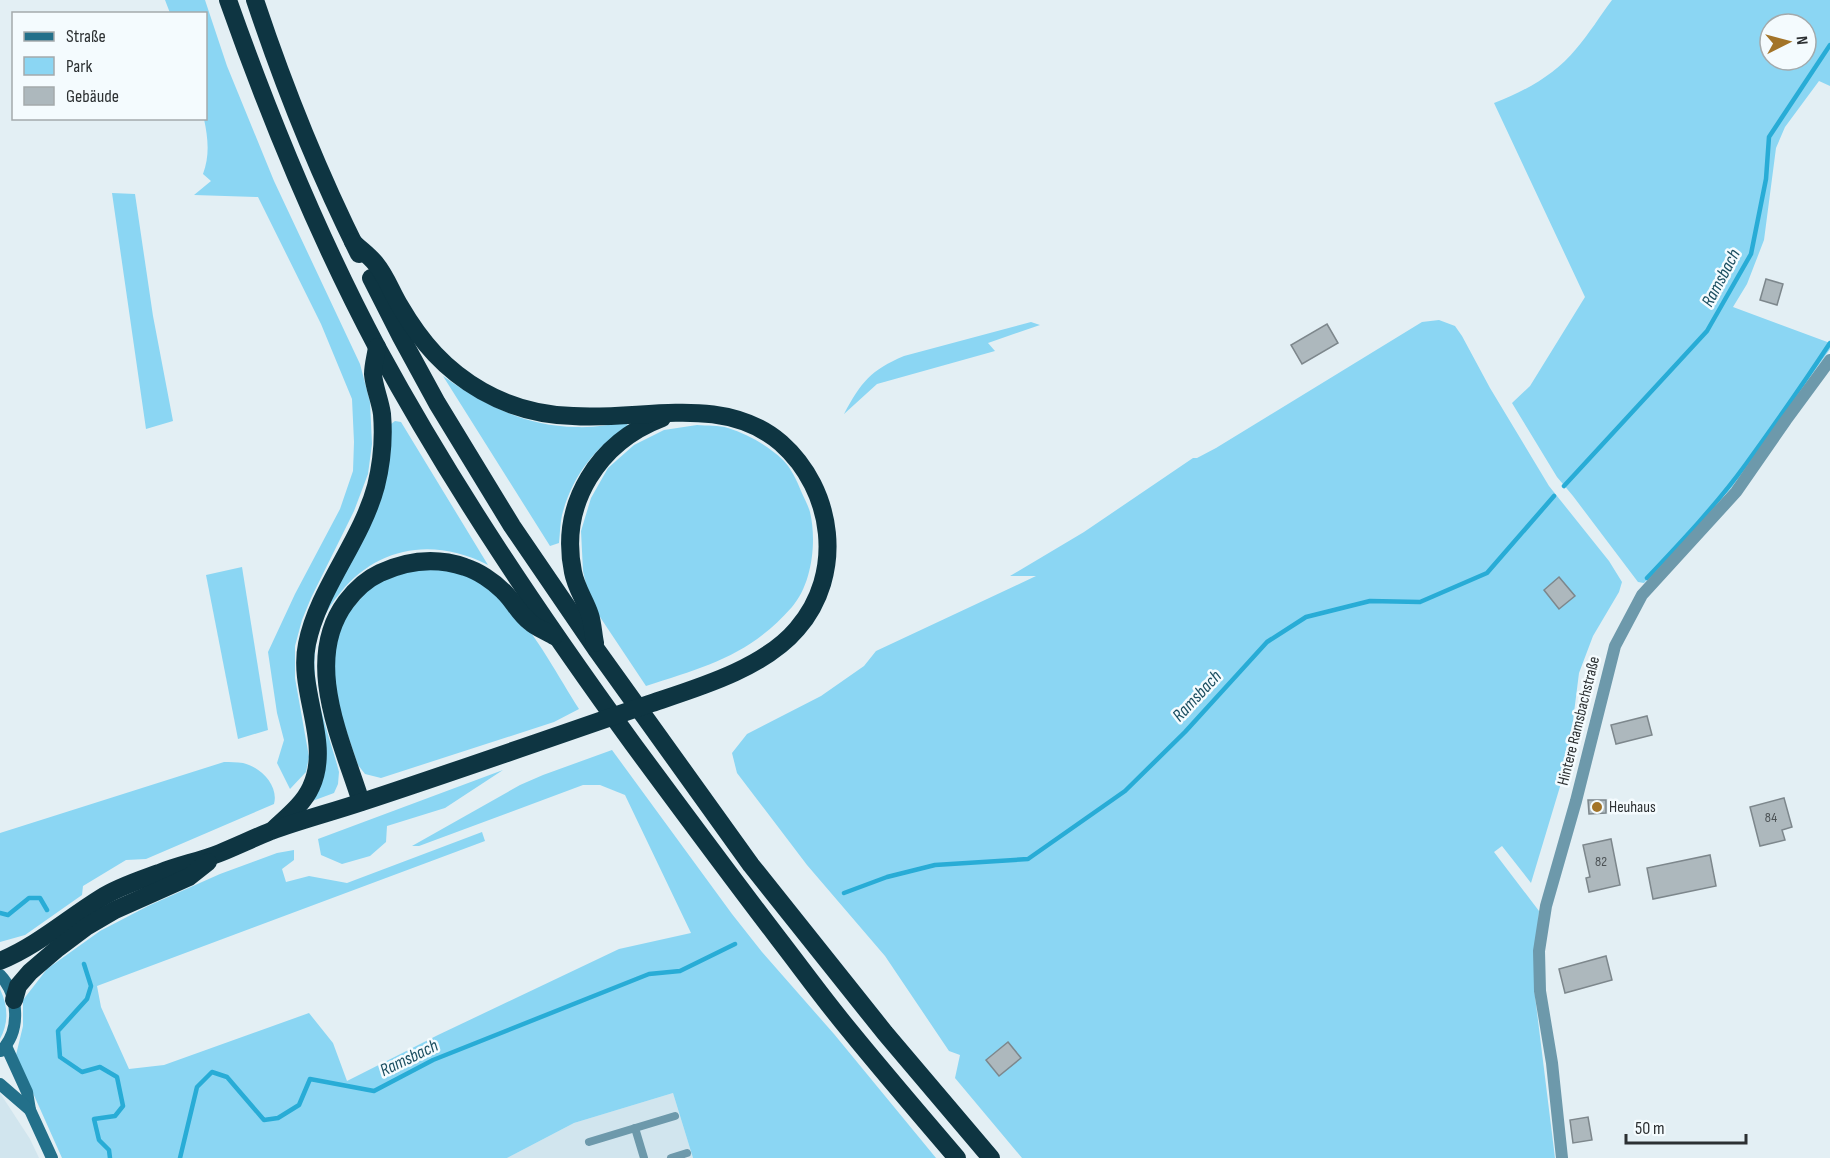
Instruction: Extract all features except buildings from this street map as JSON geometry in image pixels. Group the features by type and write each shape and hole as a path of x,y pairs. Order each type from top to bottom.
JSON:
{"highway":[{"path":"228,0 286,152 317,224 377,346 489,537 556,637 693,826 842,1021 957,1158"},
{"path":"255,0 303,131 353,242 437,403 512,526 596,649 751,865 885,1033 990,1158"},
{"path":"0,962 20,953 105,895 162,872 218,854 272,831 710,682 776,649 797,630 816,601 827,568 825,519 820,500 804,470 783,446 757,427 742,420 711,413 592,417 554,415 519,408 482,391 451,371 435,356 401,308 378,266 353,242"},
{"path":"272,831 304,800 316,773 318,756 307,692 306,644 312,623 366,514 376,484 383,431 373,373 377,346"},
{"path":"596,649 590,615 577,589 570,554 570,537 577,502 593,471 616,444 645,425 679,413"},
{"path":"361,802 330,702 326,660 328,638 337,614 363,583 381,572 411,562 447,561 467,567 486,578 503,590 530,622 556,637"},
{"path":"14,1000 18,986 30,972 76,934 115,910 189,877 218,854"}],"main road":[{"path":"0,975 14,1000 15,1024 3,1049 27,1092 30,1110 52,1158"},
{"path":"0,1084 30,1110"}],"street":[{"name":"Hintere Ramsbachstraße","path":"1562,1158 1552,1063 1540,991 1539,951 1546,906 1576,801 1615,646 1642,595 1736,492 1830,360"}],"lane":[{"path":"589,1142 675,1116"},
{"path":"635,1128 644,1158"},
{"path":"671,1158 687,1153"}],"shaded area":[{"path":"0,1093 30,1139 39,1158 0,1158"},
{"path":"673,1093 693,1158 507,1158 574,1123"}],"green space":[{"path":"165,0 205,0 227,66 274,181 360,364 370,402 372,444 368,474 354,511 311,598 295,646 295,678 309,757 306,772 290,789 277,763 284,740 277,713 268,652 295,594 340,509 353,471 352,399 321,324 258,197 194,195 211,181 203,174 208,146 204,120 207,120 207,12 170,12"},
{"path":"1612,0 1830,0 1830,86 1819,81 1785,127 1776,148 1764,240 1747,284 1733,307 1830,343 1830,349 1732,487 1644,583 1638,582 1557,477 1512,403 1530,386 1585,297 1494,103 1517,93 1549,74 1559,67 1581,43"},
{"path":"112,193 135,194 153,316 173,421 146,429"},
{"path":"1439,320 1455,326 1462,336 1490,388 1549,486 1609,561 1622,582 1619,592 1593,636 1579,673 1568,760 1531,883 1502,846 1494,852 1539,911 1534,988 1555,1158 1022,1158 955,1078 960,1055 949,1051 885,956 807,865 737,773 732,753 747,734 821,696 864,666 876,651 1036,576 1010,576 1084,532 1193,458 1216,448 1422,322"},
{"path":"1031,322 1040,325 988,343 995,351 877,384 844,414 868,378 893,361 904,356"},
{"path":"443,376 490,405 539,423 582,427 627,423 628,427 605,443 579,475 566,501 559,543 550,546"},
{"path":"395,421 401,422 488,565 468,556 448,551 428,549 409,551 390,556 372,565 355,577 335,599 320,627 314,666 318,697 339,772 338,784 334,793 307,803 320,777 325,755 312,685 312,649 316,631 329,599 376,510 386,474 391,424"},
{"path":"697,425 724,427 743,434 764,445 786,463 796,479 810,512 813,536 811,562 799,598 776,624 759,637 742,649 707,666 646,686 590,602 583,571 581,531 591,498 608,468 634,445 664,430"},
{"path":"242,567 268,730 238,739 206,575"},
{"path":"421,567 462,574 492,590 507,604 534,637 579,709 554,722 381,778 365,774 358,765 344,724 336,695 333,672 336,642 343,619 373,584"},
{"path":"612,750 762,952 834,1034 936,1158 693,1158 673,1093 574,1123 507,1158 62,1158 16,1055 23,1026 23,1000 47,969 100,931 148,906 220,874 277,853 294,850 294,860 282,869 286,882 309,876 347,883 482,832 485,841 97,986 101,1007 129,1069 164,1065 309,1013 333,1043 347,1081 619,949 691,933 625,795 600,785 583,785 419,846 412,846 520,785"},
{"path":"224,762 250,765 262,773 274,791 274,804 146,859 126,860 83,886 82,895 25,935 0,942 0,833"},
{"path":"503,770 445,808 387,826 386,842 370,856 342,864 321,855 318,839"},
{"path":"0,989 5,1002 6,1014 5,1026 0,1039"}],"waterway":[{"name":"Ramsbach","path":"1564,486 1707,331 1751,254 1766,179 1769,137 1830,45"},
{"path":"1647,578 1735,479 1830,343"},
{"name":"Ramsbach","path":"844,893 887,877 935,865 1028,859 1125,791 1185,732 1267,642 1306,617 1370,601 1420,602 1487,573 1554,496"},
{"name":"Ramsbach","path":"0,913 8,915 29,898 40,898 47,910"},
{"name":"Ramsbach","path":"180,1158 197,1087 212,1072 227,1077 264,1120 278,1118 299,1105 310,1079 374,1091 433,1060 649,974 680,971 735,944"},
{"name":"Ramsbach","path":"84,964 91,986 87,999 58,1031 60,1057 82,1072 100,1067 117,1077 123,1106 115,1116 94,1119 99,1140 109,1150 110,1158"}],"place":[{"name":"Heuhaus","path":"1597,807"}]}
